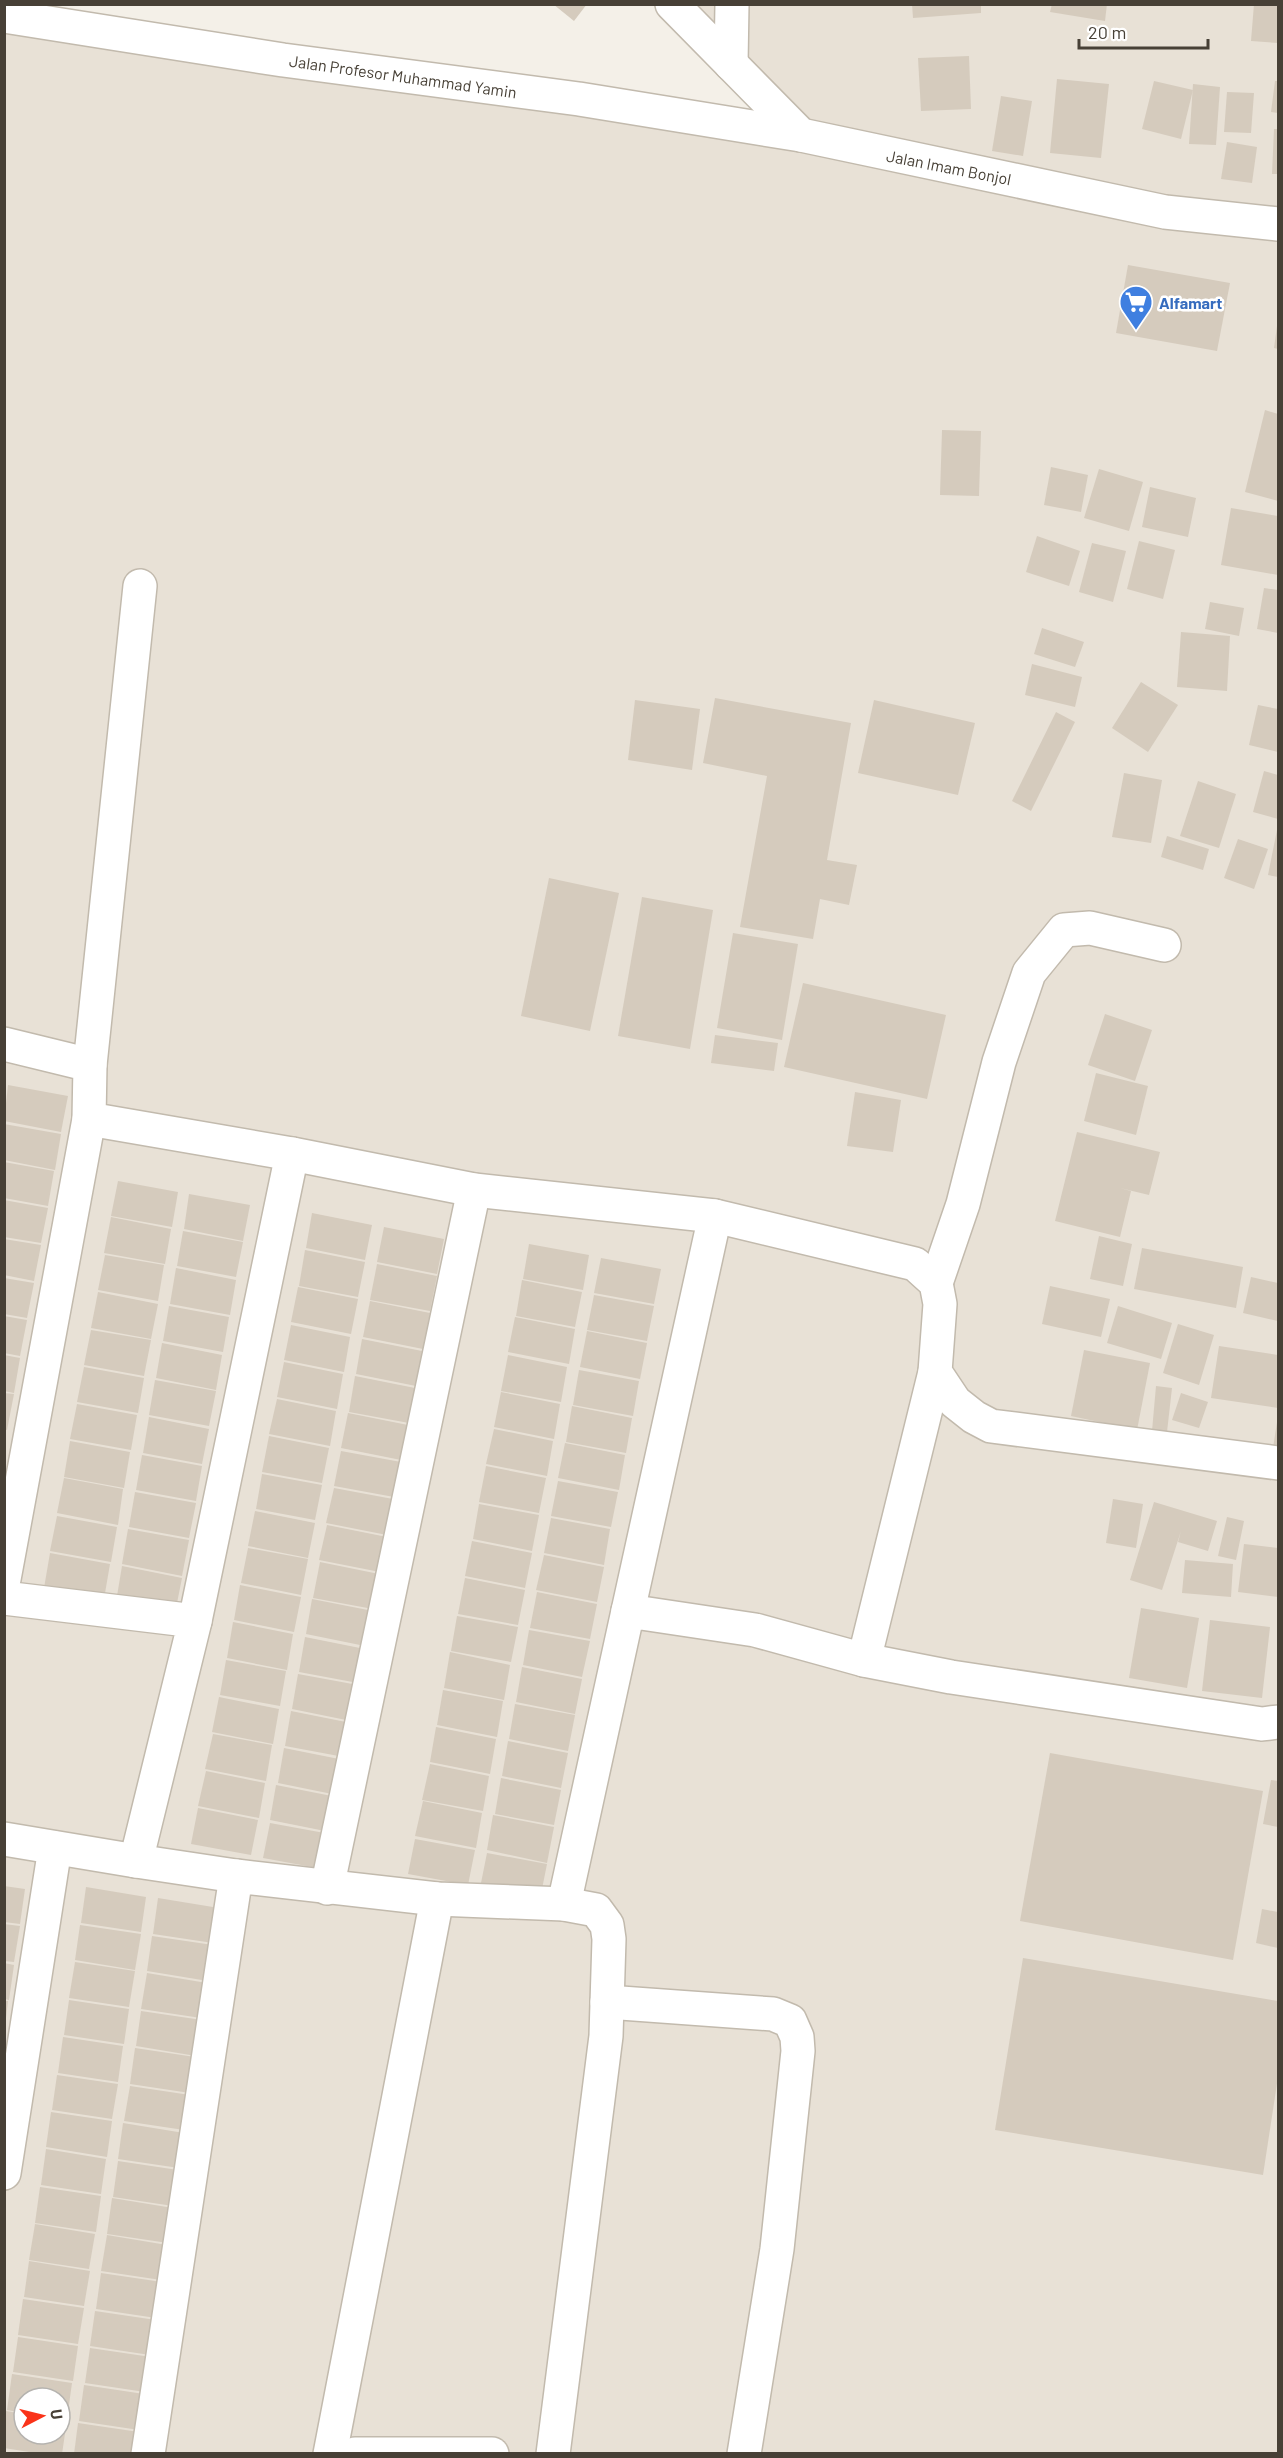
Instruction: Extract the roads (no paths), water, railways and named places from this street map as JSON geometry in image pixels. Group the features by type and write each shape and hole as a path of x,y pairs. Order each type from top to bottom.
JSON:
{"street":[{"path":"672,4 801,135"},
{"path":"731,64 732,4"},
{"name":"Jalan Profesor Muhammad Yamin","path":"4,16 283,60 579,99 801,135"},
{"name":"Jalan Imam Bonjol","path":"801,135 1165,212 1278,224"},
{"path":"4,1579 89,1119 90,1065 140,586"},
{"path":"864,1660 935,1372 940,1304 936,1283 963,1204 999,1062 1029,973 1064,930 1090,928 1164,945"},
{"path":"4,1044 90,1065"},
{"path":"89,1119 292,1154 474,1190 715,1216 915,1264 936,1283"},
{"path":"136,1861 195,1621 292,1154"},
{"path":"327,1888 474,1190"},
{"path":"564,1904 715,1216"},
{"path":"935,1372 955,1402 974,1417 991,1426 1278,1463"},
{"path":"4,1598 127,1615 195,1621"},
{"path":"628,1611 755,1630 864,1660 951,1677 1145,1708 1262,1724 1278,1722"},
{"path":"4,1839 136,1861 327,1888 437,1899 564,1904 596,1910 607,1925 609,1939 606,2036 553,2454"},
{"path":"4,2173 55,1848"},
{"path":"148,2454 236,1876"},
{"path":"330,2454 437,1899"},
{"path":"607,2002 773,2014 790,2021 797,2037 798,2051 777,2249 744,2454"},
{"path":"355,2454 492,2454"}],"place":[{"name":"Alfamart","path":"1136,331"}]}
